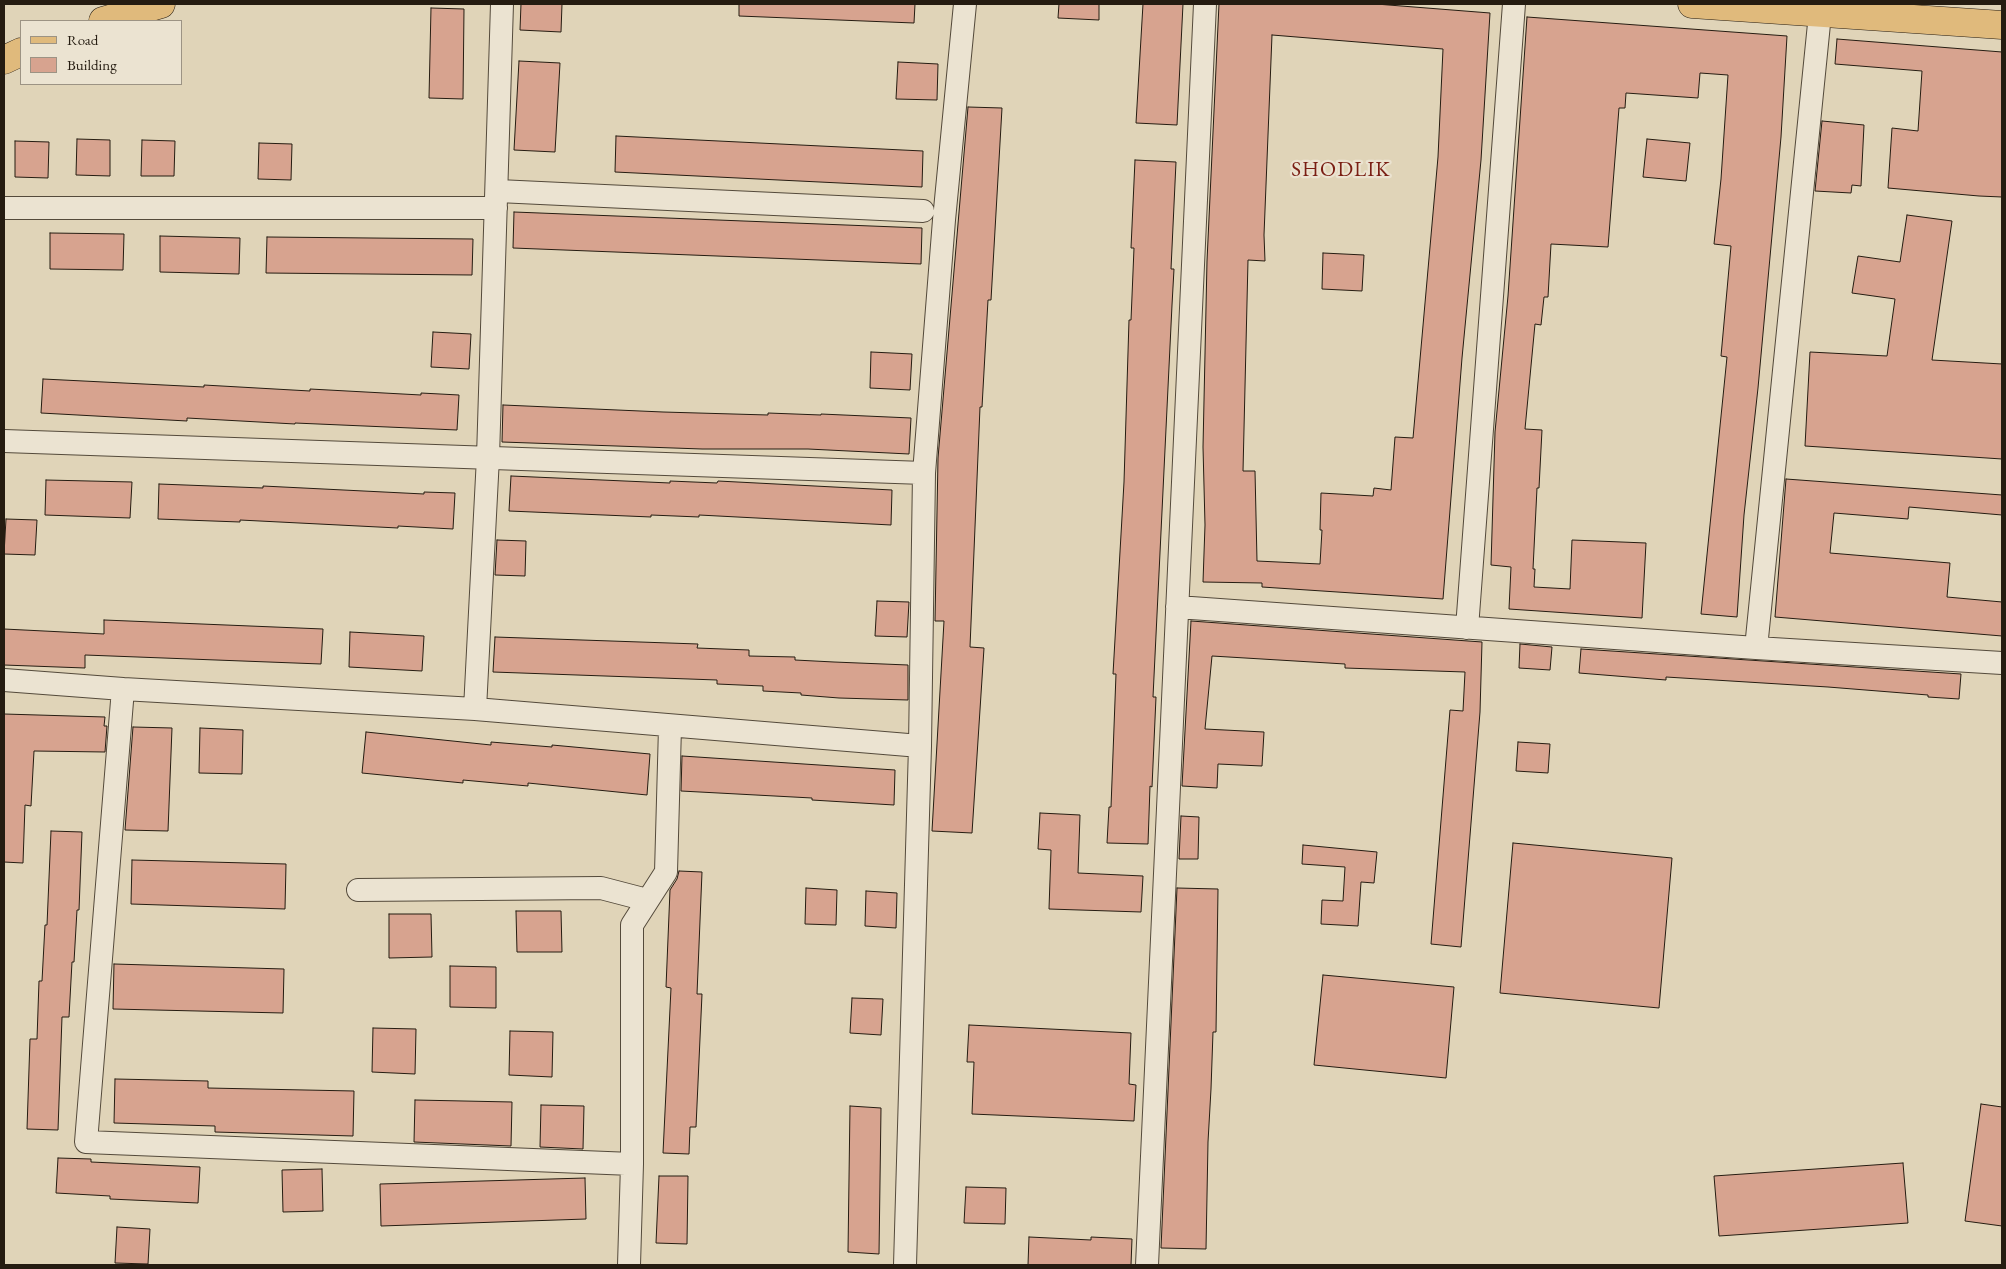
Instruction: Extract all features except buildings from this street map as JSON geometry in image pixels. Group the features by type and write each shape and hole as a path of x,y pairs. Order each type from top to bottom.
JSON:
{"main road":[{"path":"106,20 161,4"},
{"path":"1692,4 1821,8 2002,25"},
{"path":"4,60 20,52"}],"street":[{"path":"475,709 488,456 502,4"},
{"path":"905,1265 920,746 924,473 944,220 965,4"},
{"path":"1147,1265 1205,4"},
{"path":"1467,628 1514,4"},
{"path":"1756,648 1821,8"},
{"path":"4,208 497,199 924,211"},
{"path":"4,441 488,456 924,473"},
{"path":"1177,607 1756,648 2002,663"},
{"path":"4,680 123,690 475,709 920,746"},
{"path":"123,690 86,1142 632,1164"},
{"path":"629,1265 632,1164 632,925 666,872 670,726"},
{"path":"358,890 601,888 648,900"}],"district":[{"name":"SHODLIK","path":"1341,170"}]}
